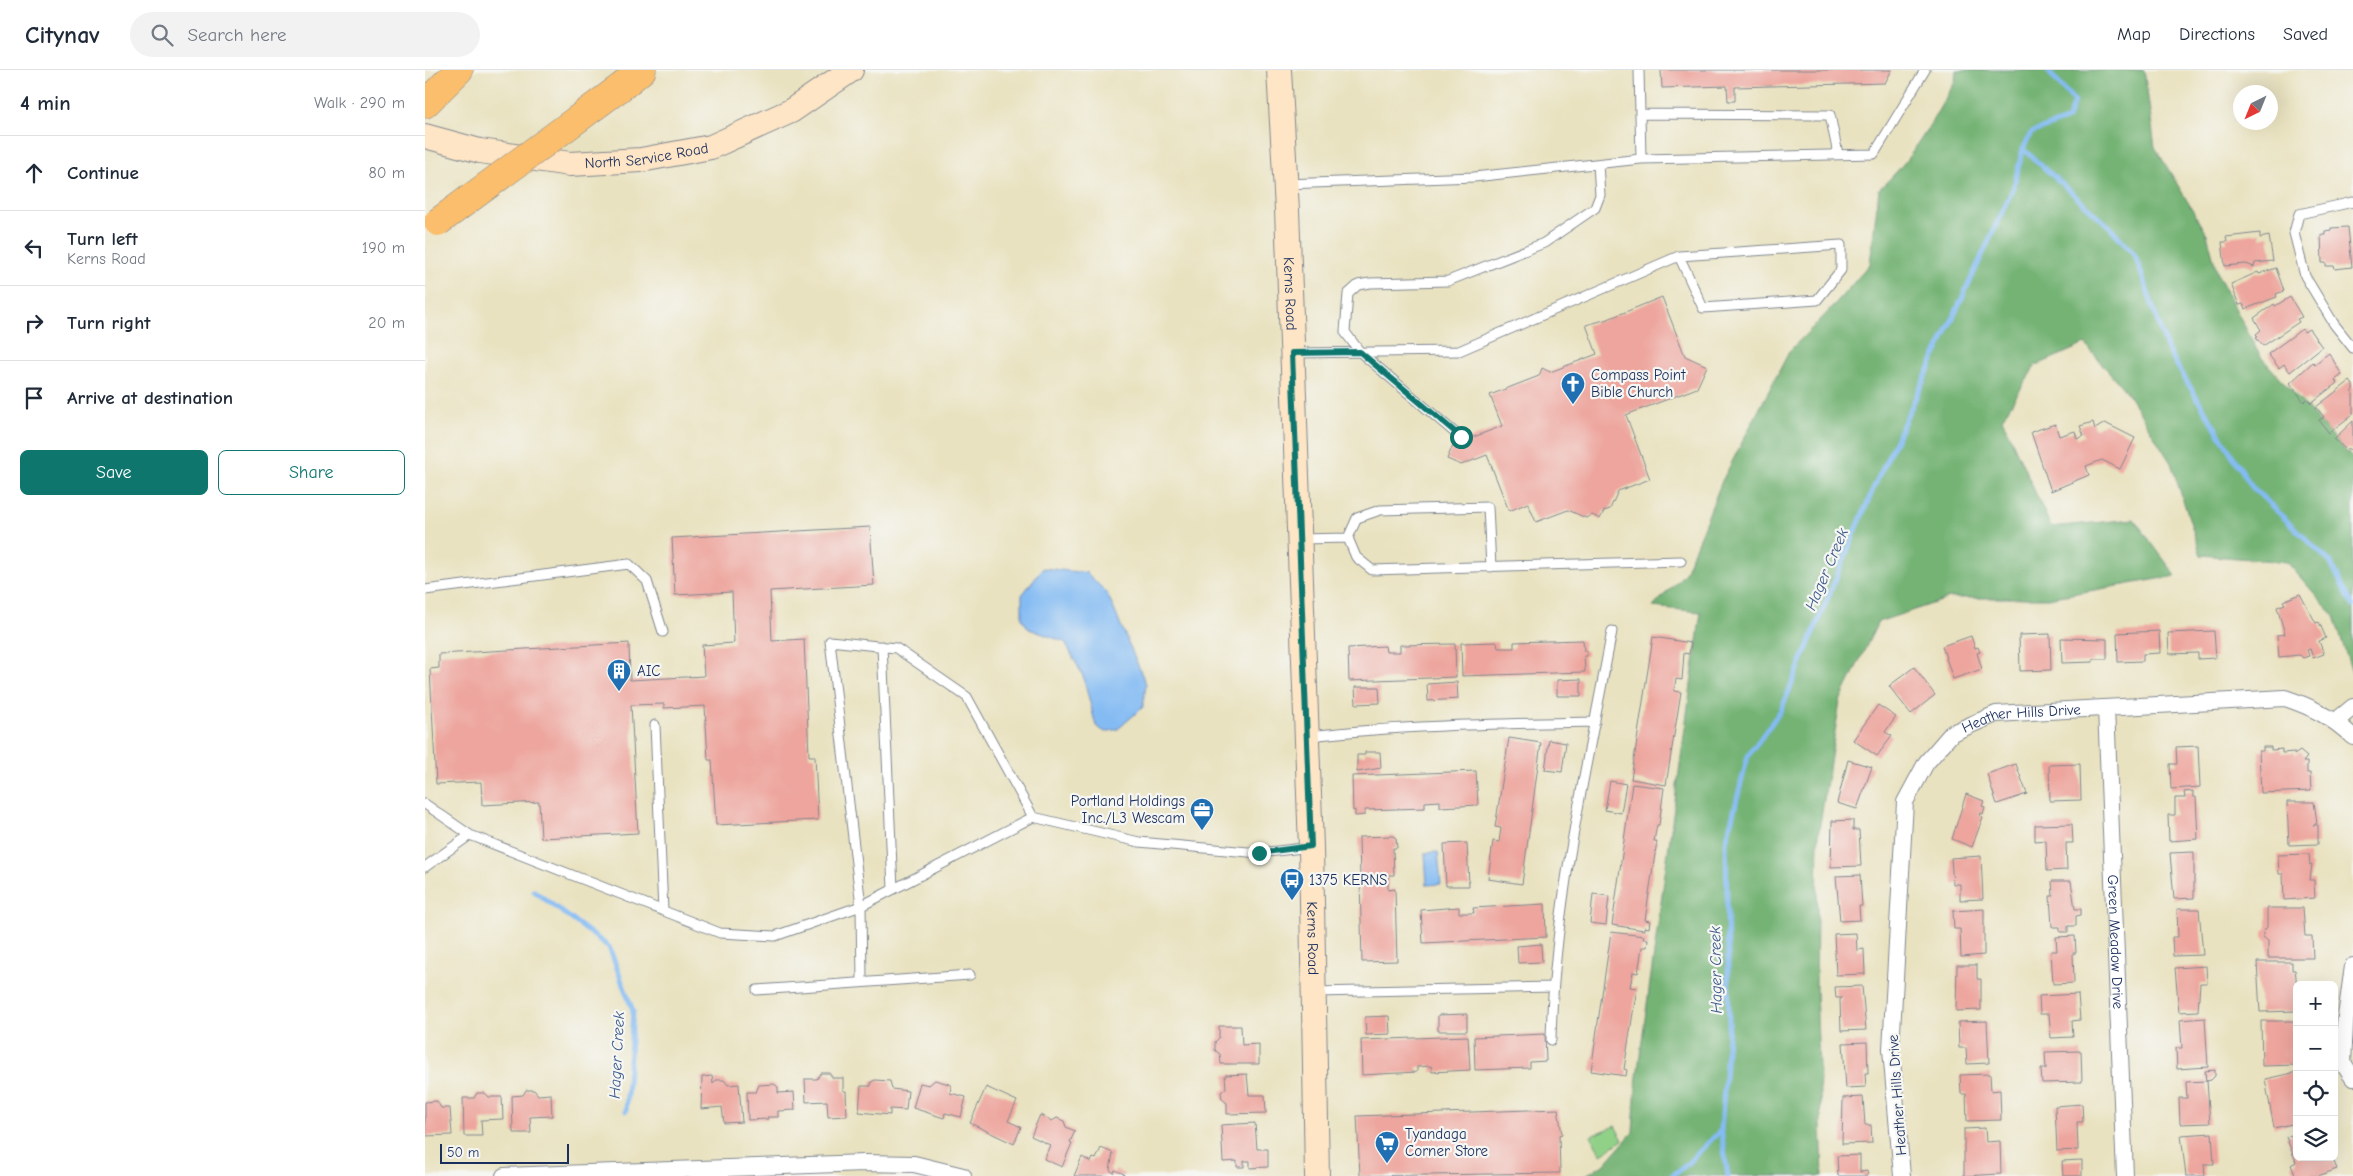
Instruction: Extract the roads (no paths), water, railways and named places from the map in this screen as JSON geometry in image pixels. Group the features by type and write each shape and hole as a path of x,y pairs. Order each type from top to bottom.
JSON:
{"highway":[{"path":"425,104 459,70"},
{"path":"431,228 633,77"}],"street":[{"name":"North Service Road","path":"425,136 480,151 569,164 641,160 711,147 791,111 851,70"},
{"name":"Kerns Road","path":"1279,70 1286,184 1305,737 1311,846 1317,1176"},
{"name":"Heather Hills Drive","path":"1902,1176 1891,1050 1905,802 1926,763 1952,733 1996,714 2285,698 2313,707 2336,721 2353,737"},
{"path":"2336,721 2353,707"},
{"name":"Green Meadow Drive","path":"2106,708 2125,1176"},
{"path":"2353,966 2345,1024 2343,1062 2353,1078"},
{"path":"505,1176 784,1172 864,1163 914,1164 963,1176"}],"lane":[{"path":"1639,70 1641,159"},
{"path":"1286,184 1474,177 1641,159 1874,154 1925,70"},
{"path":"1640,114 1830,115 1838,154"},
{"path":"1461,437 1360,352 1345,332 1348,294 1358,285 1370,283 1448,281 1544,243 1595,208 1600,195 1598,164"},
{"path":"2353,202 2299,214 2294,233 2305,276 2334,324 2353,348"},
{"path":"1292,353 1459,351 1679,256 1841,246 1841,270 1817,300 1703,308 1679,256"},
{"path":"1491,567 1488,507 1380,510 1357,518 1348,538 1356,557 1372,570 1491,567 1681,562"},
{"path":"1299,539 1348,538"},
{"path":"425,590 629,564 647,581 663,632"},
{"path":"1551,1040 1552,987 1563,888 1611,631"},
{"path":"862,982 861,906 830,641 896,648 967,697 1033,816"},
{"path":"881,646 893,888"},
{"path":"1305,737 1364,730 1439,726 1595,722"},
{"path":"655,725 663,911"},
{"path":"425,804 470,835 720,933 775,936 861,906 1033,816 1139,842 1259,853 1311,846"},
{"path":"425,867 470,835"},
{"path":"757,990 970,975"},
{"path":"1315,992 1552,987"}],"water":[{"path":"1043,568 1087,573 1107,593 1146,684 1143,707 1118,729 1105,732 1096,726 1083,676 1065,642 1029,629 1022,619 1022,595"},
{"path":"1438,852 1441,884 1427,885 1425,853"}],"waterway":[{"name":"Hager Creek","path":"1728,1176 1721,1130 1729,1023 1726,842 1748,756 1781,710 1874,487 2013,189 2023,149 2031,133 2068,119 2074,101 2047,70"},
{"path":"2023,149 2110,227 2135,255 2168,351 2252,487 2330,562 2353,606"},
{"name":"Hager Creek","path":"534,891 609,947 633,1011 626,1111"},
{"path":"1671,1176 1685,1166 1721,1130"}],"place":[{"name":"Compass Point Bible Church","path":"1573,405"},
{"name":"AIC","path":"619,692"},
{"name":"Portland Holdings Inc./L3 Wescam","path":"1202,831"},
{"name":"1375 KERNS","path":"1292,901"},
{"name":"Tyandaga Corner Store","path":"1387,1164"}]}
